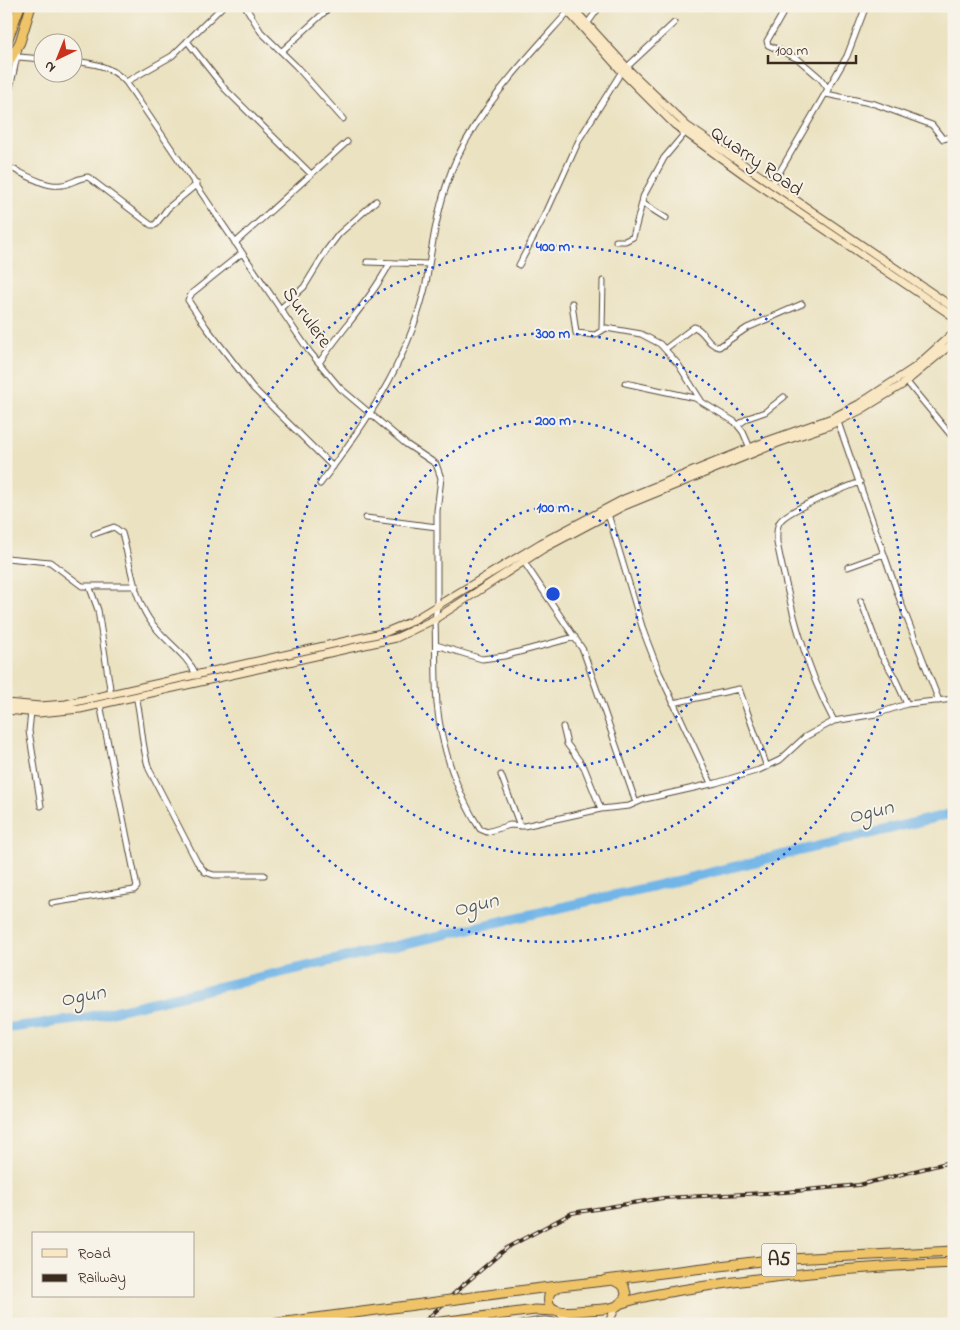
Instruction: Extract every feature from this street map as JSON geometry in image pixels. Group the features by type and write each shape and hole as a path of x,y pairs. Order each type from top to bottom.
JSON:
{"highway":[{"path":"6,44 20,6"},
{"path":"6,67 20,42 31,6"},
{"name":"A5","path":"272,1324 769,1260 954,1251"},
{"name":"A5","path":"425,1324 535,1310 557,1312 618,1305 656,1293 765,1278 847,1269 954,1263"},
{"path":"605,1280 613,1280 624,1286 626,1294 618,1305"},
{"path":"557,1312 548,1302 548,1297 550,1292 560,1286"}],"main road":[{"name":"Quarry Road","path":"567,8 587,24 624,69 681,121 954,308"},
{"name":"Quarry Road","path":"567,8 667,118 685,133 954,317"},
{"path":"6,703 40,706 66,704 386,632 437,607 549,539 624,499 750,448 832,418 859,404 914,368 954,332"},
{"path":"6,710 31,712 65,711 396,638 435,619 524,562 608,514 671,485 838,422 907,382 954,342"},
{"path":"608,1324 618,1305"},
{"path":"557,1312 570,1324"}],"street":[{"path":"126,82 172,56 223,6"},
{"path":"245,6 262,32 343,119"},
{"path":"587,24 600,6"},
{"path":"786,6 767,41 768,45 798,59 820,78 828,92 875,104 932,126 940,138 954,136"},
{"path":"772,185 828,92 847,56 866,6"},
{"path":"320,484 371,415 394,373 406,346 424,293 438,217 450,176 458,157 500,91 567,8"},
{"path":"282,52 328,9"},
{"path":"519,265 547,211 580,138 624,69 674,23"},
{"path":"187,41 225,89 311,174"},
{"path":"6,108 19,57 20,42"},
{"path":"19,57 32,58"},
{"name":"Surulere","path":"82,63 106,67 120,74 197,184 280,309 319,363 340,388 406,444 436,464 441,478 437,527 437,607 435,619 437,703 441,725 457,782 473,819 480,829 487,832 510,825 520,826"},
{"path":"616,241 625,241 634,237 648,185 655,171 685,133"},
{"path":"235,242 347,142"},
{"path":"6,166 52,186 64,185 79,178 88,178 151,225 154,225 168,208 197,184"},
{"path":"280,309 304,287 336,239 376,202"},
{"path":"642,203 666,218"},
{"path":"242,254 192,293 188,300 206,327 254,389 333,467"},
{"path":"367,262 429,264"},
{"path":"319,363 347,323 373,292 390,263"},
{"path":"602,329 603,281"},
{"path":"572,303 576,333 595,335 602,329 641,334 652,338 665,349 702,402"},
{"path":"665,349 694,327 700,329 712,344 719,347 748,328 802,304"},
{"path":"907,382 954,439"},
{"path":"625,383 687,395 702,402 738,425 750,448"},
{"path":"738,425 748,418 765,412 784,396"},
{"path":"838,422 884,554 940,701"},
{"path":"834,721 821,696 798,634 777,543 777,532 779,523 783,518 812,502 860,482"},
{"path":"608,514 644,633 673,703 711,783"},
{"path":"366,518 437,527"},
{"path":"94,534 114,527 122,534 124,550 148,618 186,656 197,676"},
{"path":"848,567 884,554"},
{"path":"6,558 50,562 76,584 90,588 136,586"},
{"path":"524,562 575,637 586,657 601,708 636,803"},
{"path":"90,588 98,610 112,694"},
{"path":"861,601 882,655 907,704"},
{"path":"436,646 482,659 504,656 575,637"},
{"path":"673,703 739,689 767,767"},
{"path":"136,696 141,716 144,754 149,768 205,872 214,875 264,875"},
{"path":"501,775 520,826 601,809 629,806 767,767 780,760 806,737 834,721 876,714 907,704 954,699"},
{"path":"52,903 134,890 137,887 100,704"},
{"path":"31,712 28,731 41,806"},
{"path":"563,727 567,744 584,767 601,809"},
{"path":"521,1324 535,1320 554,1320 560,1324"}],"waterway":[{"name":"Ogun","path":"6,1028 80,1019 684,879 954,813"}],"railway":[{"path":"422,1324 462,1286 508,1247 572,1213 663,1198 785,1192 859,1185 954,1161"}]}
